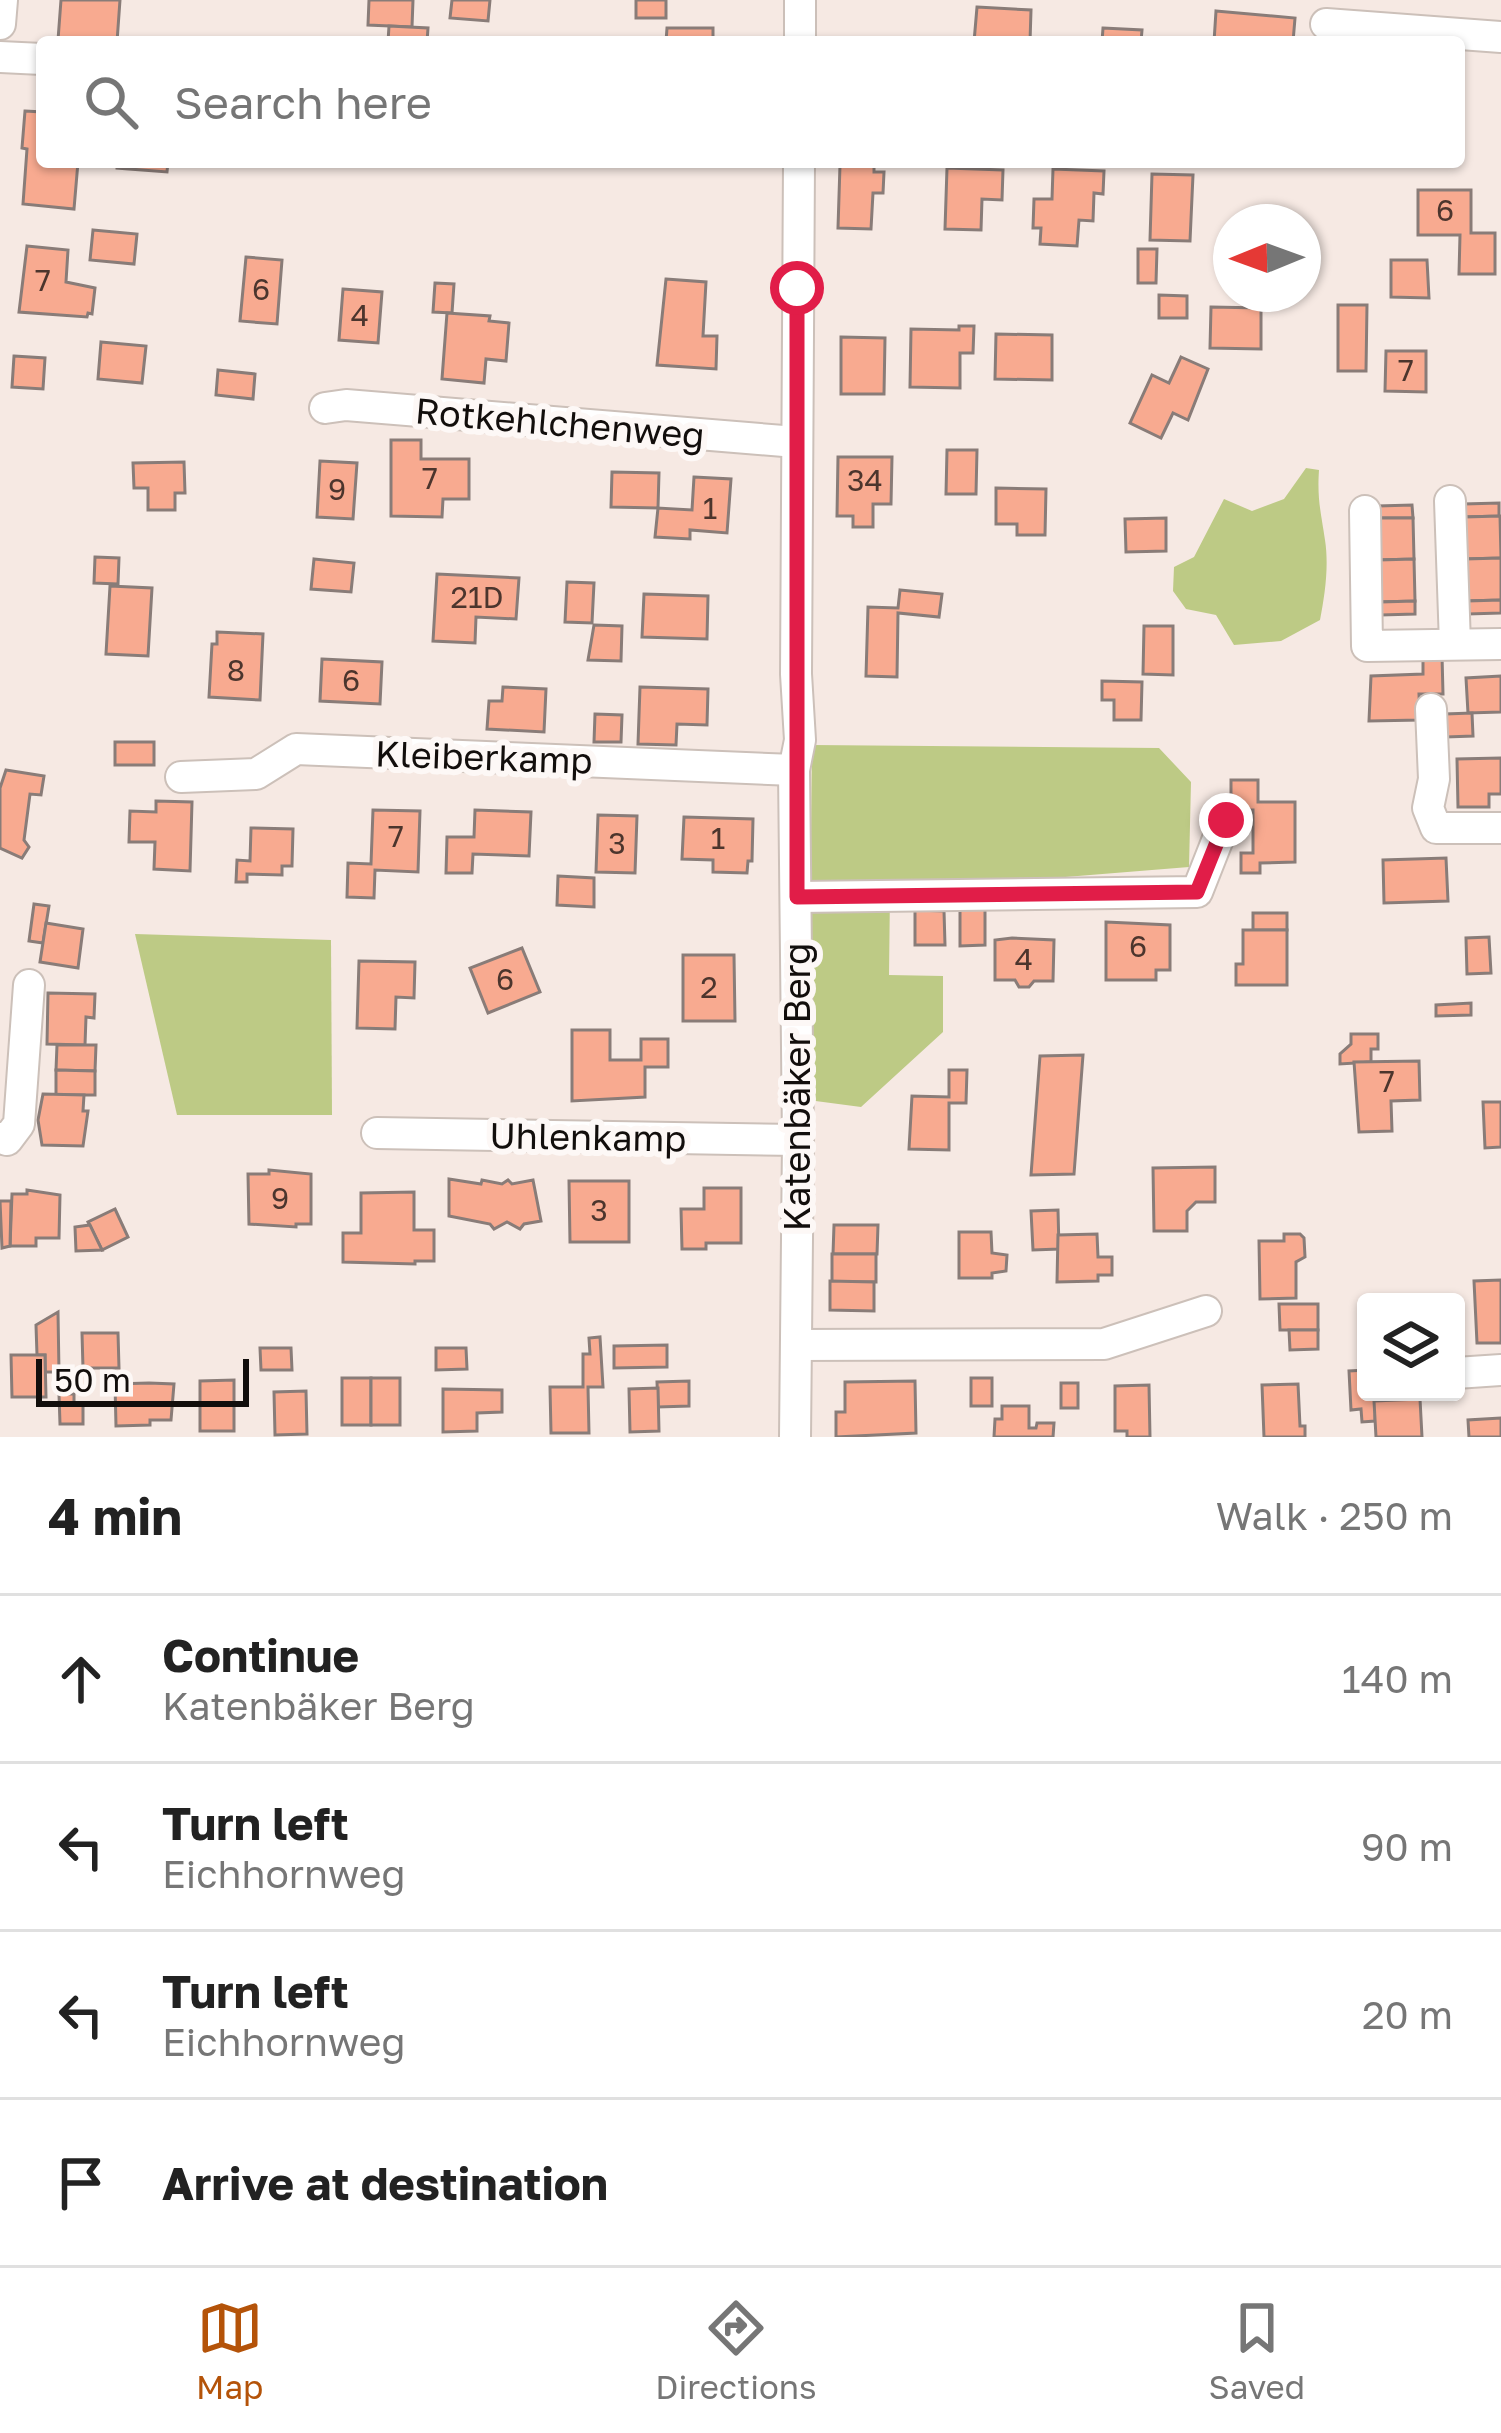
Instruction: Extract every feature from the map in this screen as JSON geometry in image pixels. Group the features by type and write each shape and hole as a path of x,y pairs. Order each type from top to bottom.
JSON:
{"street":[{"path":"0,24 2,0"},
{"path":"800,0 800,36"},
{"path":"1326,24 1501,37"},
{"path":"0,57 36,59"},
{"name":"Katenbäker Berg","path":"795,1437 800,168"},
{"name":"Rotkehlchenweg","path":"325,408 346,405 796,442"},
{"path":"1450,501 1455,644"},
{"path":"1365,511 1367,646 1501,644"},
{"path":"1431,709 1435,779 1428,808 1431,820 1436,828 1449,830 1501,827"},
{"name":"Kleiberkamp","path":"181,777 256,774 296,749 794,770"},
{"path":"797,897 1197,892 1226,820"},
{"path":"0,1138 7,1140 19,1124 29,985"},
{"name":"Uhlenkamp","path":"377,1133 799,1140"},
{"path":"796,1345 1104,1345 1206,1311"},
{"path":"1465,1372 1501,1370"}],"green space":[{"path":"1306,468 1319,470 1327,560 1320,620 1281,641 1234,645 1216,615 1186,609 1173,591 1174,567 1194,557 1224,499 1252,511 1284,499"},
{"path":"812,745 1159,748 1191,782 1189,867 890,891 889,975 943,976 943,1032 861,1107 808,1100"},
{"path":"135,934 331,940 332,1115 177,1115"}],"building":[{"path":"61,0 120,0 117,36 58,36"},
{"path":"369,0 413,0 412,27 368,25"},
{"path":"452,0 490,0 488,21 450,18"},
{"path":"636,0 666,0 666,18 636,18"},
{"path":"977,7 1031,10 1030,36 975,36"},
{"path":"1216,11 1295,18 1294,36 1214,36"},
{"path":"389,26 428,28 427,36 388,36"},
{"path":"667,28 713,28 713,36 666,36"},
{"path":"1103,28 1142,30 1142,36 1102,36"},
{"path":"25,111 36,112 36,168 77,168 74,209 23,204 27,149 22,148"},
{"path":"117,168 167,168 167,172"},
{"path":"840,168 884,172 883,193 873,193 871,229 838,228"},
{"path":"947,168 1003,170 1002,200 982,199 981,230 945,229"},
{"path":"1053,169 1104,171 1103,194 1094,193 1093,221 1079,220 1077,246 1040,244 1041,228 1033,228 1034,199 1052,199"},
{"path":"1152,174 1193,175 1190,241 1150,240"},
{"path":"1418,190 1471,190 1471,233 1495,233 1495,274 1459,274 1460,235 1418,235"},
{"path":"93,230 137,234 134,264 90,260"},
{"path":"27,246 68,250 66,282 95,288 92,314 19,312"},
{"path":"1138,249 1157,249 1156,283 1138,283"},
{"path":"246,257 282,260 277,324 240,321"},
{"path":"1391,260 1427,260 1429,298 1391,297"},
{"path":"666,279 706,282 703,336 717,336 716,369 657,365"},
{"path":"435,283 454,284 452,313 433,312"},
{"path":"343,289 382,292 378,343 339,340"},
{"path":"1159,295 1187,296 1187,318 1159,318"},
{"path":"1338,305 1367,305 1366,371 1338,371"},
{"path":"1211,307 1213,312 1261,312 1261,349 1210,348"},
{"path":"447,313 490,316 489,321 509,323 506,361 486,359 484,383 442,379"},
{"path":"959,326 974,326 973,353 960,353 960,388 910,387 911,329 959,330"},
{"path":"996,334 1052,335 1052,380 995,379"},
{"path":"841,337 885,338 884,394 841,394"},
{"path":"101,342 146,346 142,383 98,379"},
{"path":"1386,351 1426,351 1426,392 1385,391"},
{"path":"14,356 45,358 43,389 12,387"},
{"path":"1181,357 1208,369 1188,420 1173,413 1161,438 1130,423 1152,375 1169,383"},
{"path":"218,370 255,374 253,399 216,395"},
{"path":"391,440 421,440 421,459 469,459 469,499 443,499 442,517 391,516"},
{"path":"947,450 977,450 976,494 946,494"},
{"path":"838,457 892,457 891,504 873,504 873,527 853,527 853,516 837,516"},
{"path":"320,461 357,463 353,519 317,517"},
{"path":"184,462 185,493 175,493 175,510 148,510 148,488 134,488 133,463"},
{"path":"612,472 659,473 658,508 611,507"},
{"path":"694,477 731,479 727,533 690,530 690,539 655,537 658,508 692,510"},
{"path":"996,488 1046,489 1045,535 1017,535 1017,524 996,524"},
{"path":"1499,503 1499,516 1465,517 1464,504"},
{"path":"1412,505 1413,518 1378,518 1378,506"},
{"path":"1500,516 1501,558 1465,559 1464,517"},
{"path":"1166,518 1166,551 1126,552 1125,519"},
{"path":"1376,518 1413,518 1414,559 1378,560"},
{"path":"95,557 119,558 118,584 94,583"},
{"path":"1501,558 1501,600 1466,601 1465,559"},
{"path":"314,559 354,563 351,592 311,589"},
{"path":"1414,559 1415,601 1379,602 1378,560"},
{"path":"437,574 519,578 516,619 476,617 475,643 433,641"},
{"path":"567,582 594,583 592,623 565,622"},
{"path":"110,586 152,588 148,656 106,654"},
{"path":"900,590 942,594 939,617 898,613 897,677 866,676 868,607 898,608"},
{"path":"644,594 708,596 707,639 642,637"},
{"path":"1501,600 1501,613 1468,614 1467,601"},
{"path":"1415,601 1415,614 1381,615 1380,602"},
{"path":"594,625 622,626 621,661 588,660"},
{"path":"1144,626 1173,626 1173,675 1143,674"},
{"path":"217,632 263,634 260,700 209,697"},
{"path":"1442,655 1443,694 1419,694 1420,720 1369,721 1371,676 1423,674 1423,656"},
{"path":"322,659 382,662 380,704 320,701"},
{"path":"1501,676 1501,712 1468,713 1466,678"},
{"path":"1102,681 1142,682 1141,720 1114,720 1114,700 1102,700"},
{"path":"503,687 546,689 544,732 487,729 489,701 502,701"},
{"path":"640,687 708,689 707,725 677,724 676,745 638,744"},
{"path":"1472,713 1473,736 1446,737 1445,714"},
{"path":"595,714 622,715 621,742 594,742"},
{"path":"115,742 154,742 154,765 115,765"},
{"path":"1501,758 1501,794 1489,794 1489,807 1458,807 1457,759"},
{"path":"6,770 44,776 41,795 30,794 24,840 29,847 22,858 0,848 0,788"},
{"path":"1231,780 1258,780 1258,802 1295,802 1295,862 1260,863 1260,873 1241,873 1241,853 1253,853 1253,810 1231,810"},
{"path":"156,801 192,802 190,871 154,869 155,842 129,842 130,811 156,812"},
{"path":"373,810 420,811 418,872 375,870 374,898 347,897 348,863 371,864"},
{"path":"475,810 531,812 529,856 473,854 472,873 446,873 447,837 474,837"},
{"path":"598,815 637,816 635,873 596,872"},
{"path":"684,817 753,819 752,861 748,861 747,873 713,872 713,860 682,859"},
{"path":"251,828 293,829 292,866 282,866 282,875 247,874 247,882 236,882 237,860 250,861"},
{"path":"1446,858 1448,901 1384,903 1383,860"},
{"path":"558,876 594,878 594,907 557,905"},
{"path":"34,904 49,906 43,943 29,941"},
{"path":"960,907 985,907 985,945 960,946"},
{"path":"915,910 944,911 945,945 915,945"},
{"path":"1253,913 1287,913 1287,930 1253,930"},
{"path":"1106,922 1170,925 1170,970 1156,970 1156,980 1106,980"},
{"path":"46,923 83,929 78,968 40,962"},
{"path":"1243,930 1287,930 1287,985 1236,985 1236,964 1243,964"},
{"path":"1489,937 1491,973 1467,974 1466,938"},
{"path":"995,940 1054,940 1053,981 1019,987 1015,980 995,980"},
{"path":"522,948 540,992 488,1013 470,968"},
{"path":"683,955 734,955 735,1021 683,1021"},
{"path":"359,961 415,962 414,998 396,997 395,1029 357,1028"},
{"path":"48,993 95,994 94,1018 86,1017 85,1045 47,1044"},
{"path":"1471,1003 1471,1015 1436,1016 1436,1005"},
{"path":"572,1030 610,1030 610,1060 641,1060 641,1039 668,1039 668,1067 645,1067 645,1097 572,1101"},
{"path":"1351,1034 1378,1034 1378,1049 1371,1049 1371,1062 1340,1064"},
{"path":"57,1045 96,1045 95,1071 56,1070"},
{"path":"1083,1055 1074,1174 1031,1175 1040,1056"},
{"path":"1419,1061 1420,1100 1391,1101 1392,1131 1359,1132 1354,1062"},
{"path":"56,1070 95,1071 95,1095 56,1095"},
{"path":"949,1070 967,1070 966,1103 949,1103 949,1150 909,1149 912,1096 949,1097"},
{"path":"43,1094 84,1095 83,1111 88,1111 83,1146 42,1145 38,1120"},
{"path":"1483,1102 1501,1102 1501,1147 1485,1148"},
{"path":"1215,1167 1215,1202 1196,1202 1187,1211 1187,1231 1154,1231 1153,1168"},
{"path":"269,1170 311,1174 311,1224 249,1224 248,1174 269,1174"},
{"path":"449,1179 481,1184 482,1180 512,1184 533,1180 541,1221 520,1229 507,1222 494,1229 490,1224 449,1216"},
{"path":"569,1181 629,1181 629,1242 570,1242"},
{"path":"704,1188 741,1188 741,1243 682,1249 681,1209 704,1209"},
{"path":"27,1190 60,1195 59,1238 36,1238 36,1246 10,1246 12,1194 27,1194"},
{"path":"414,1192 414,1230 434,1230 434,1261 343,1262 343,1233 361,1233 361,1193"},
{"path":"0,1201 11,1201 10,1246 2,1248"},
{"path":"115,1209 128,1237 102,1250 88,1222"},
{"path":"1058,1210 1059,1249 1033,1250 1031,1211"},
{"path":"90,1225 102,1250 76,1251 75,1227"},
{"path":"834,1225 878,1225 877,1254 833,1254"},
{"path":"959,1232 991,1232 992,1253 1007,1255 1006,1271 992,1273 992,1278 959,1278"},
{"path":"1097,1234 1098,1257 1112,1257 1112,1275 1098,1275 1098,1281 1057,1282 1058,1235"},
{"path":"1284,1234 1304,1238 1305,1257 1296,1262 1296,1298 1260,1299 1259,1241 1284,1241"},
{"path":"832,1254 876,1254 876,1282 832,1282"},
{"path":"1501,1280 1501,1343 1477,1343 1474,1281"},
{"path":"830,1281 874,1282 874,1311 830,1310"},
{"path":"1279,1304 1318,1304 1318,1330 1280,1330"},
{"path":"58,1312 59,1372 45,1372 45,1355 37,1355 36,1325"},
{"path":"1289,1330 1318,1330 1318,1349 1290,1350"},
{"path":"82,1333 118,1333 119,1368 83,1368"},
{"path":"600,1337 603,1387 588,1387 589,1433 551,1433 550,1387 583,1387 583,1354 590,1354 589,1338"},
{"path":"667,1345 667,1367 614,1368 614,1346"},
{"path":"260,1348 291,1348 292,1370 261,1370"},
{"path":"436,1348 466,1348 467,1369 436,1370"},
{"path":"11,1355 45,1355 46,1397 12,1397"},
{"path":"1349,1371 1357,1371 1357,1401 1376,1401 1375,1421 1362,1422 1361,1409 1351,1410"},
{"path":"342,1378 371,1378 371,1425 342,1425"},
{"path":"371,1378 400,1378 400,1425 371,1425"},
{"path":"971,1378 992,1378 992,1406 971,1406"},
{"path":"234,1380 234,1431 200,1431 200,1381"},
{"path":"689,1381 689,1406 658,1407 657,1382"},
{"path":"915,1381 916,1433 836,1437 836,1412 845,1412 845,1382"},
{"path":"1061,1383 1078,1383 1078,1408 1061,1408"},
{"path":"115,1384 174,1384 171,1420 116,1426"},
{"path":"1298,1384 1305,1437 1264,1437 1262,1385"},
{"path":"1149,1385 1150,1437 1127,1437 1127,1431 1115,1431 1115,1386"},
{"path":"658,1388 659,1431 630,1432 629,1389"},
{"path":"443,1389 502,1390 502,1412 477,1413 477,1431 443,1432"},
{"path":"306,1391 307,1434 275,1435 274,1392"},
{"path":"59,1394 74,1394 74,1404 83,1403 83,1424 60,1424"},
{"path":"1374,1401 1420,1401 1422,1437 1376,1437"},
{"path":"1002,1406 1029,1406 1029,1428 1054,1423 1053,1437 994,1437"},
{"path":"1501,1418 1501,1437 1469,1437 1468,1420"}],"route":[{"path":"797,288 797,897 1197,892 1226,820"}]}
